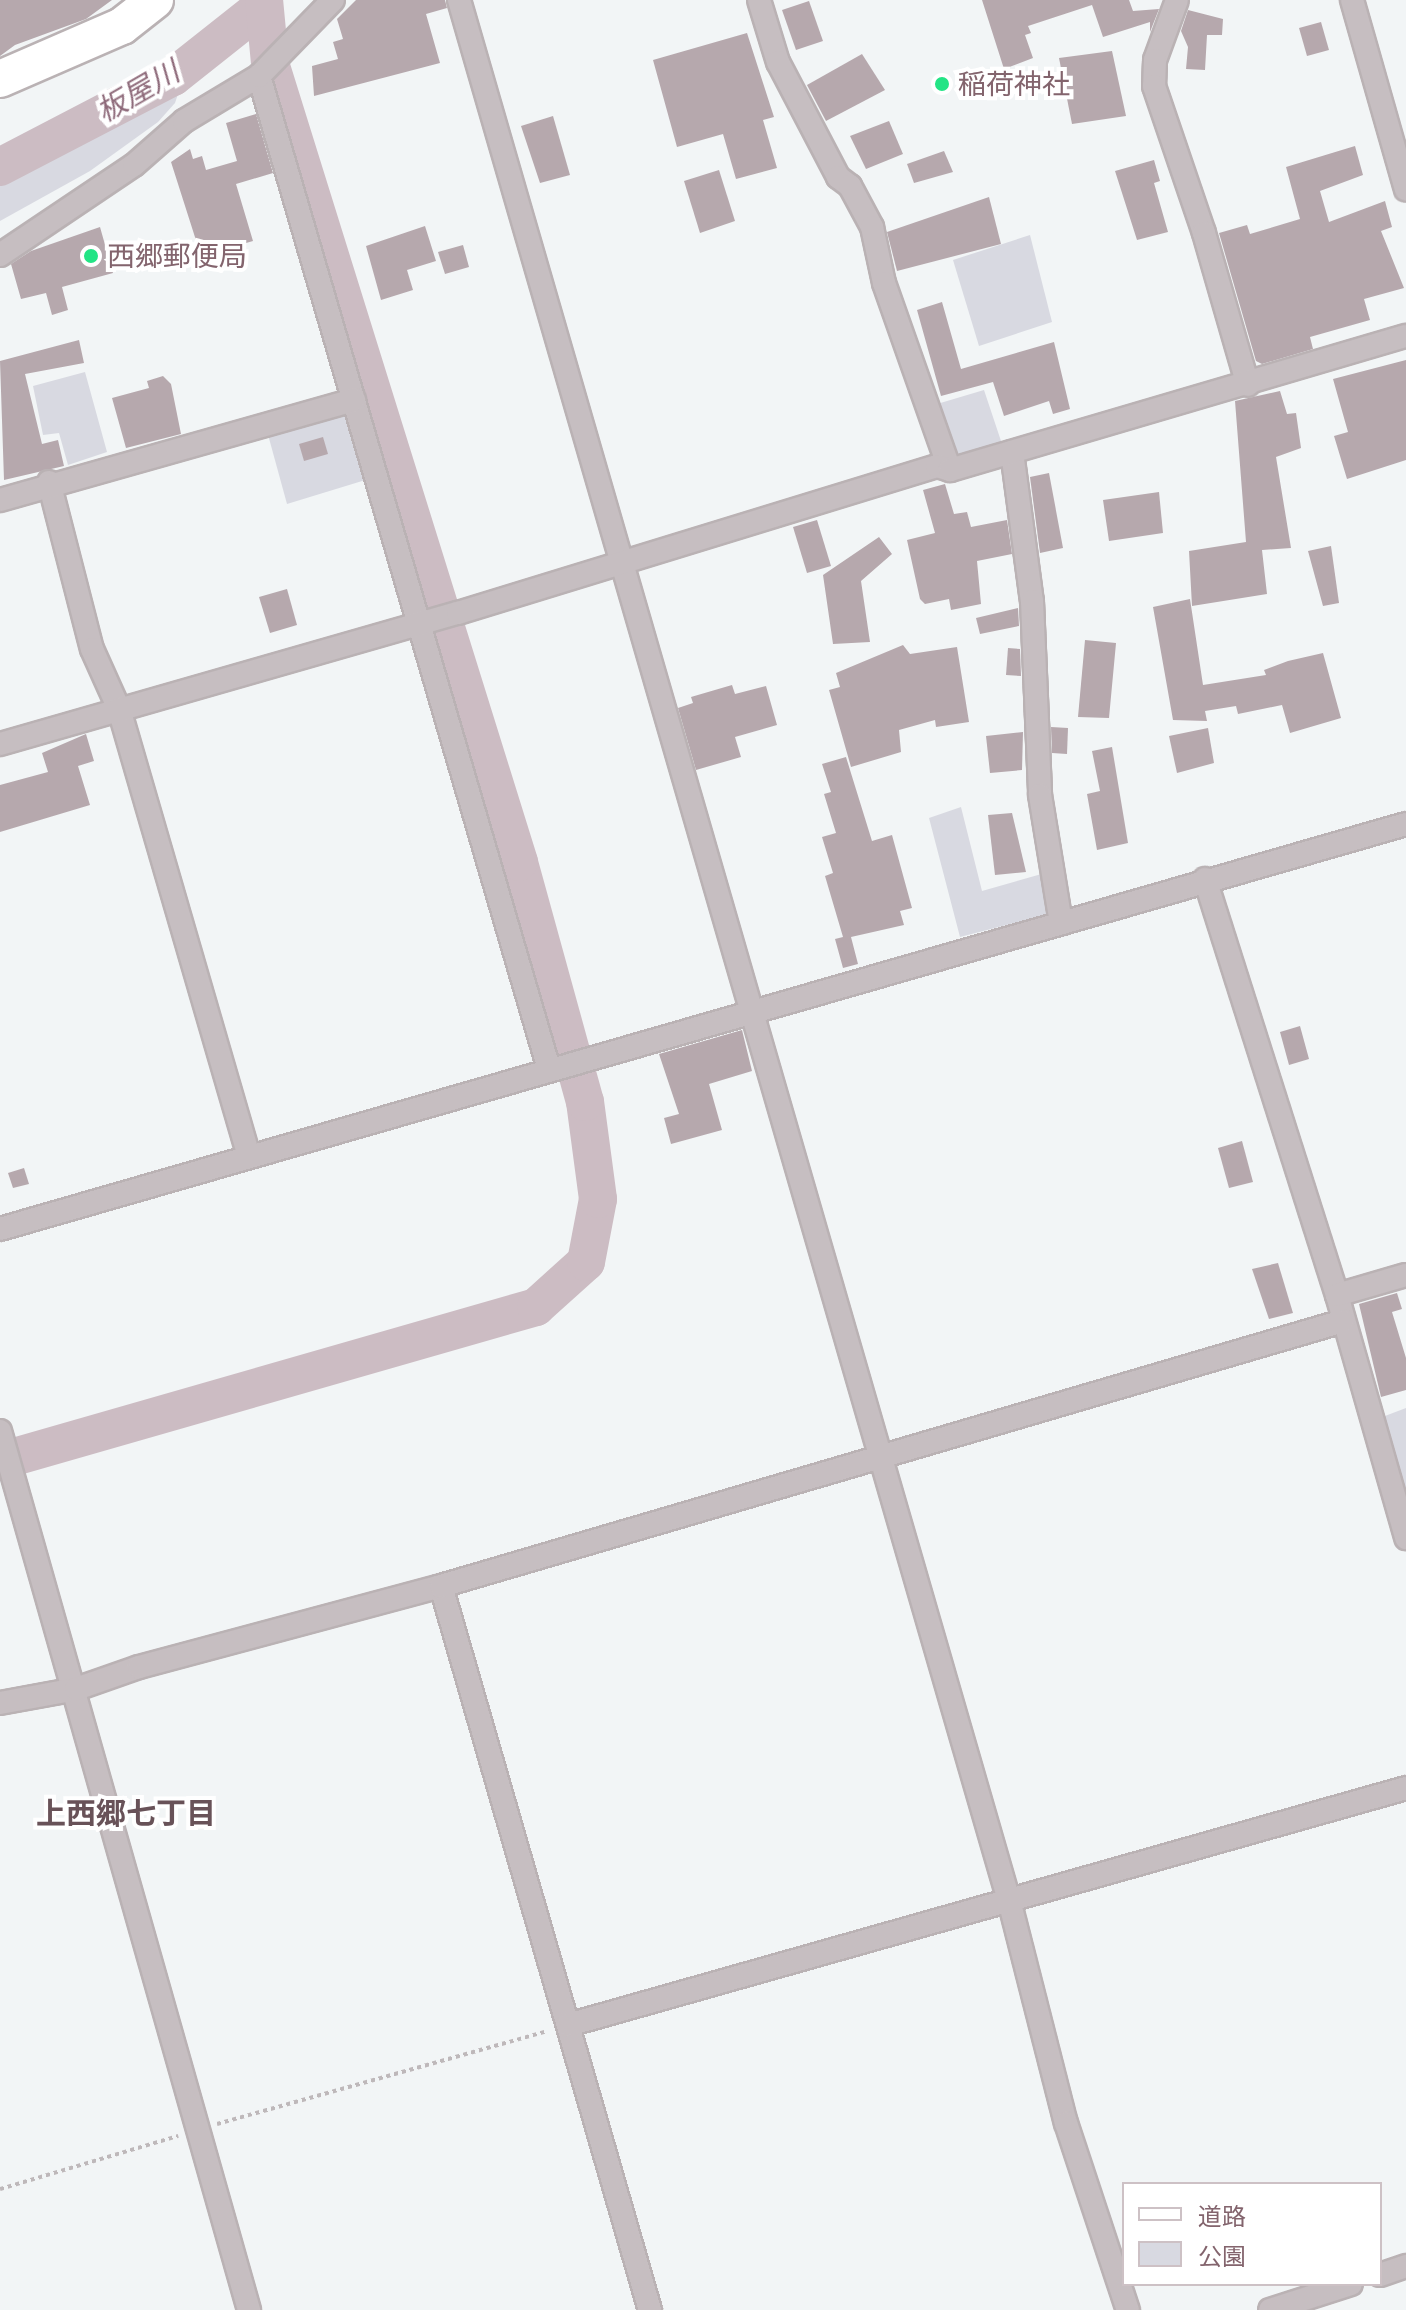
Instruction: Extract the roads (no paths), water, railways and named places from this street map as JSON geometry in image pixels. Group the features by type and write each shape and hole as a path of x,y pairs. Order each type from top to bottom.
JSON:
{"main road":[{"path":"0,79 122,26 155,0"}],"street":[{"path":"0,255 134,165 184,121 259,76 333,0"},
{"path":"459,0 750,1016 1009,1900 1066,2123 1128,2310"},
{"path":"759,0 778,62 838,177 850,186 872,227 884,283 950,470"},
{"path":"1177,0 1155,60 1154,86 1204,233 1248,385"},
{"path":"1352,0 1406,189"},
{"path":"259,76 554,1068"},
{"path":"0,744 458,613 937,466 950,470 1248,385 1406,336"},
{"path":"0,500 49,482 354,400"},
{"path":"1012,452 1036,644 1040,795 1061,923"},
{"path":"49,482 92,649 119,709 249,1156"},
{"path":"0,1229 554,1068 750,1016 1205,879 1406,824"},
{"path":"1205,879 1337,1295 1406,1538"},
{"path":"1337,1295 1406,1275"},
{"path":"0,1703 76,1689 139,1667 441,1586 1343,1321"},
{"path":"1,1440 76,1689 249,2310"},
{"path":"441,1586 650,2310"},
{"path":"568,2025 1406,1788"},
{"path":"1382,2274 1406,2266"},
{"path":"1270,2310 1345,2286"}],"waterway":[{"path":"0,1461 536,1307 586,1262 598,1199 585,1102 519,862 270,63 264,0"},
{"name":"板屋川","path":"0,167 173,77 264,5"}],"place":[{"name":"稲荷神社","path":"942,84"},
{"name":"西郷郵便局","path":"91,256"}],"district":[{"name":"上西郷七丁目","path":"126,1814"}]}
